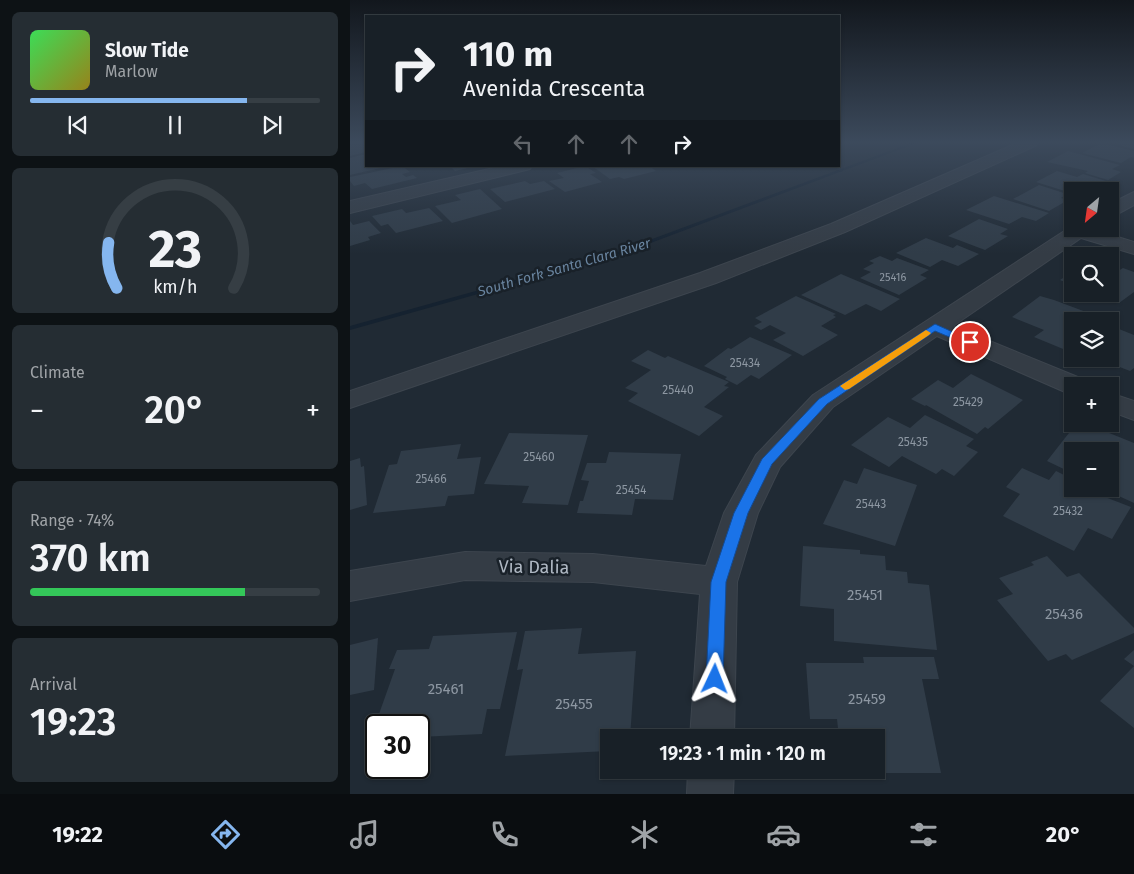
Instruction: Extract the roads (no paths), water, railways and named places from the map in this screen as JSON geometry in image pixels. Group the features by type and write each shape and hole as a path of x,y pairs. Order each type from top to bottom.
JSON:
{"street":[{"path":"350,207 464,180"},
{"path":"350,400 717,274 838,228 946,180"},
{"path":"1119,206 1134,197"},
{"path":"712,729 719,582 741,513 767,462 823,401 1068,238"},
{"path":"1104,238 1134,248"},
{"path":"935,327 1064,381"},
{"path":"1119,405 1134,411"},
{"name":"Via Dalia","path":"350,586 465,566 593,568 719,582"},
{"path":"710,794 711,779"}],"waterway":[{"name":"South Fork Santa Clara River","path":"350,328 622,252 815,180"}]}
